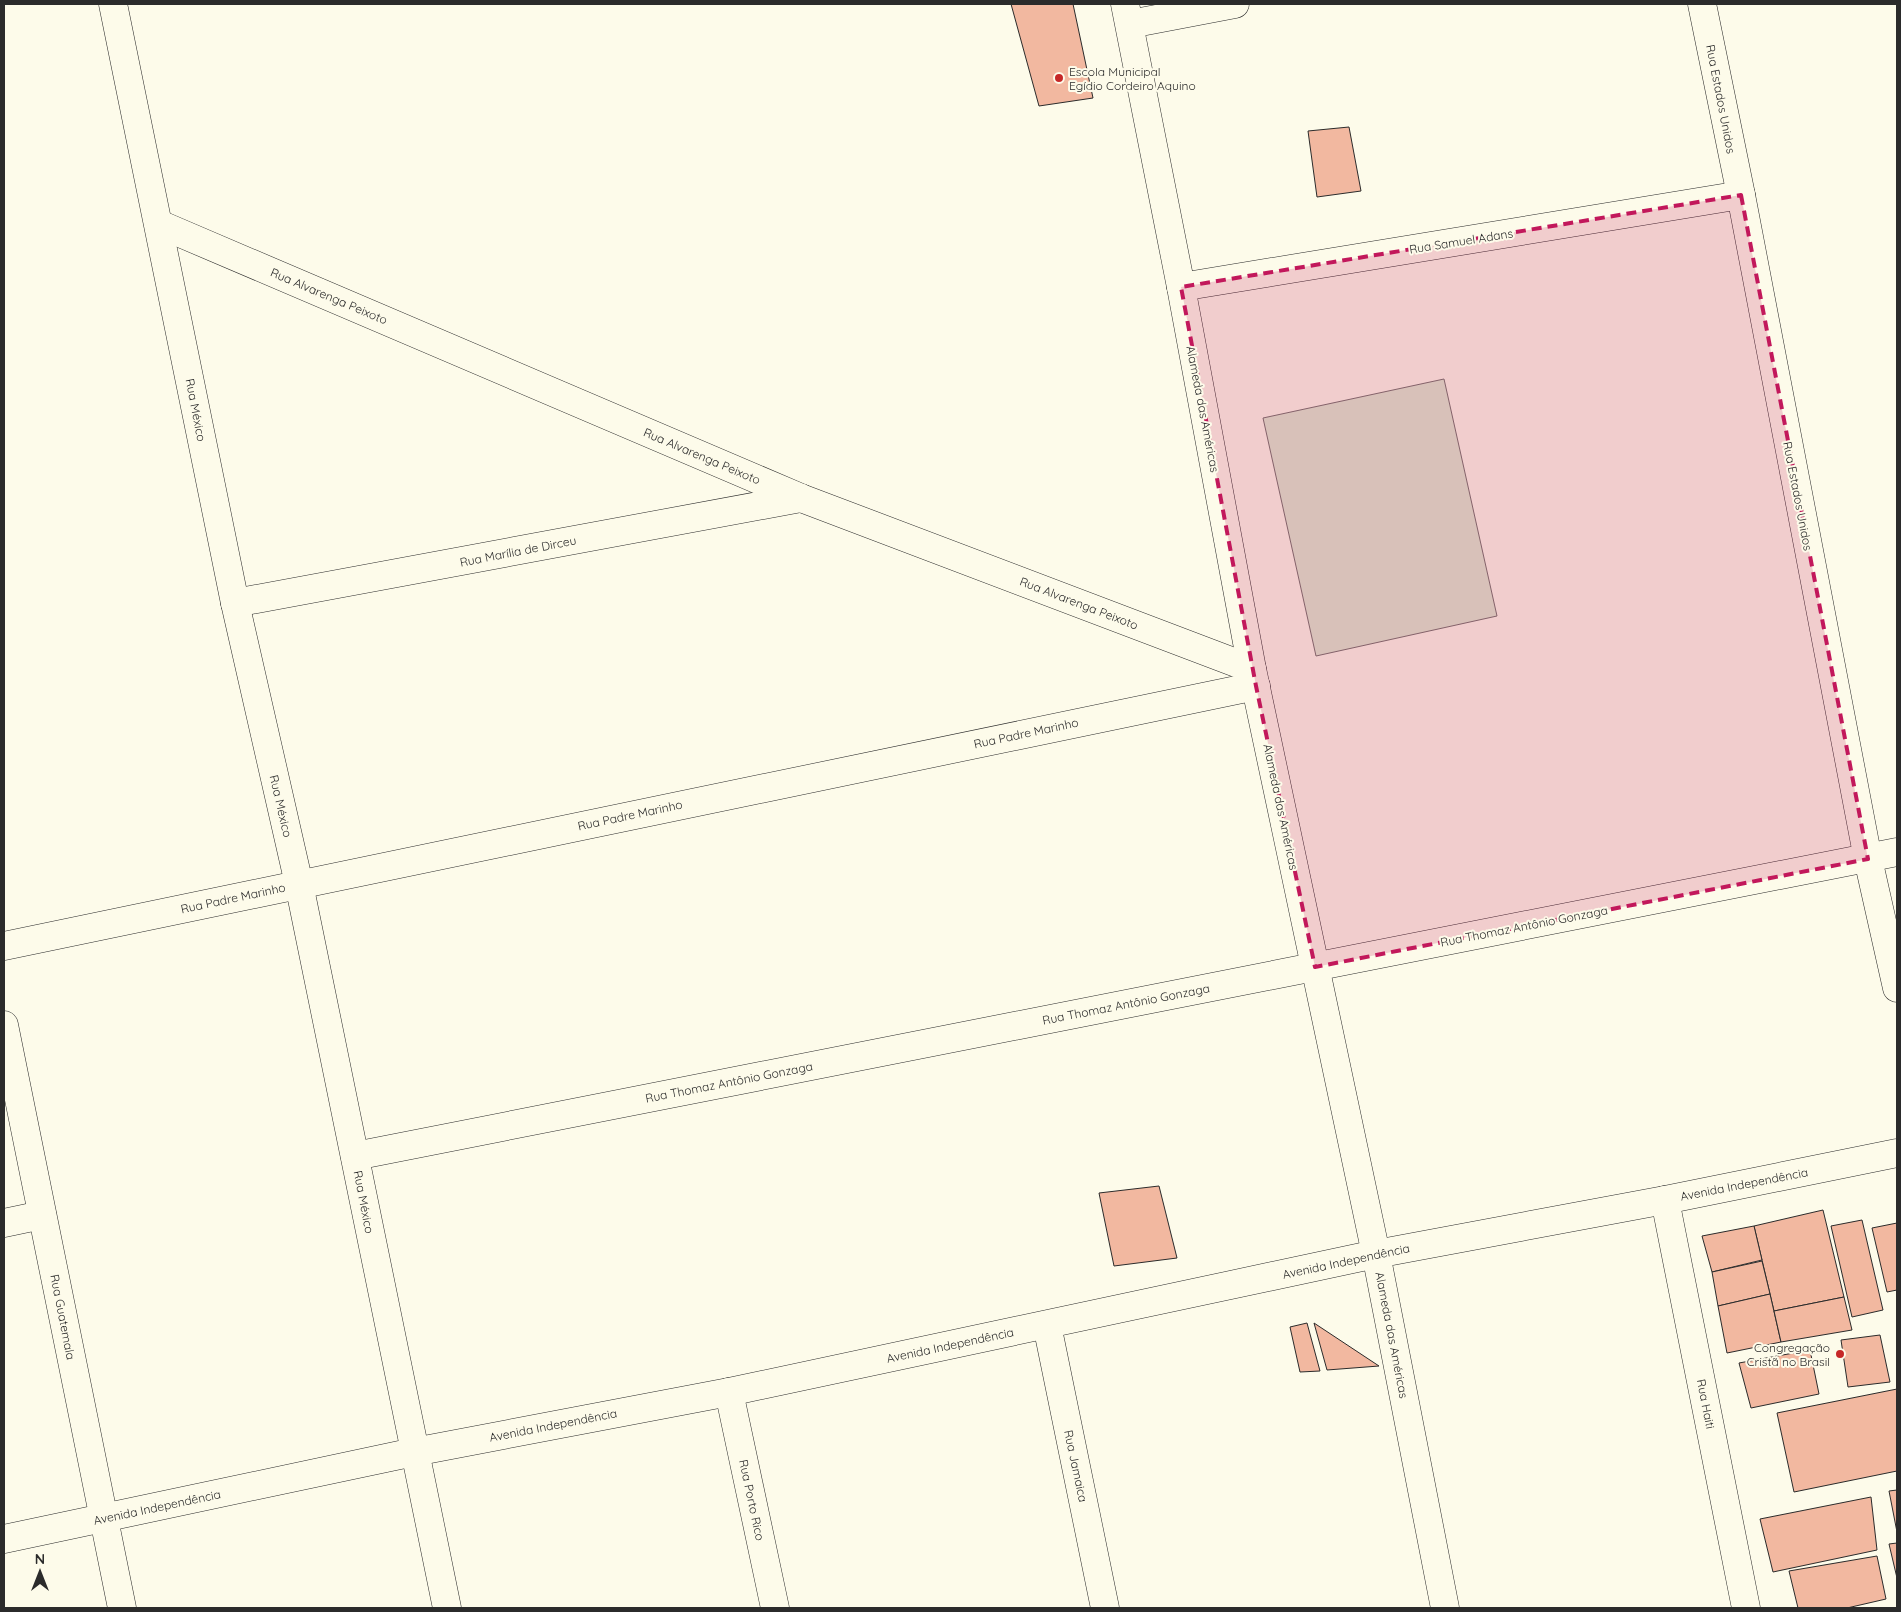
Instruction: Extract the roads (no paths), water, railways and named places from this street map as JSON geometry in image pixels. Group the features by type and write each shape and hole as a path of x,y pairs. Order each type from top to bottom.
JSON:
{"street":[{"name":"Rua México","path":"113,4 235,603 298,884 447,1608"},
{"path":"1128,14 1235,4"},
{"name":"Rua Estados Unidos","path":"1702,4 1868,859 1897,988"},
{"name":"Alameda das Américas","path":"1128,14 1254,677 1376,1254 1445,1608"},
{"name":"Rua Samuel Adans","path":"1181,287 1740,195"},
{"name":"Rua Alvarenga Peixoto","path":"159,224 801,498 1254,677"},
{"name":"Rua Marília de Dirceu","path":"235,603 801,498"},
{"name":"Rua Padre Marinho","path":"4,946 1254,677"},
{"name":"Rua Thomaz Antônio Gonzaga","path":"355,1156 1897,852"},
{"name":"Rua Guatemala","path":"4,1025 122,1608"},
{"name":"Avenida Independência","path":"4,1539 414,1452 729,1392 1376,1254 1665,1200 1897,1153"},
{"name":"Rua Haiti","path":"1665,1200 1746,1608"},
{"path":"4,1223 42,1215"},
{"name":"Rua Jamaica","path":"1047,1325 1105,1608"},
{"name":"Rua Porto Rico","path":"729,1392 776,1608"}],"place":[{"name":"Escola Municipal Egídio Cordeiro Aquino","path":"1059,78"},
{"name":"Congregação Cristã no Brasil","path":"1840,1354"}]}
